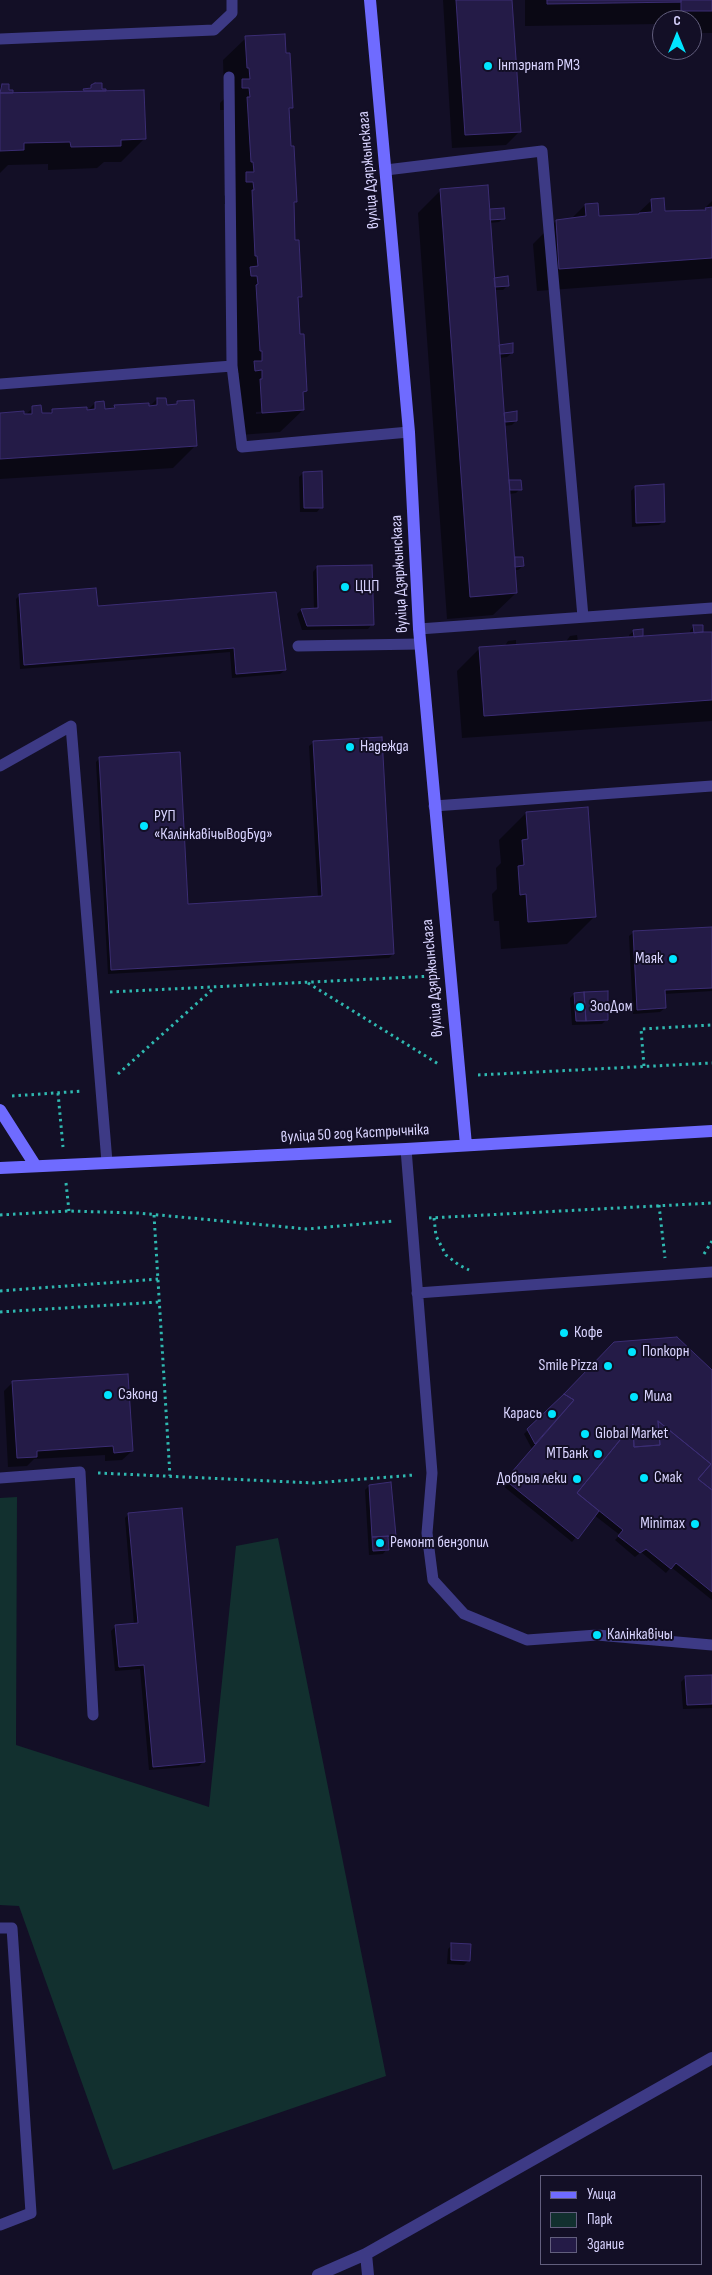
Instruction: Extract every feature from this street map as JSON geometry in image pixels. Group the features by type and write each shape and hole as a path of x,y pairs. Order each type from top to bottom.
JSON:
{"street":[{"name":"вуліца Дзяржынскага","path":"370,0 409,432 420,644 466,1145"},
{"path":"0,1110 35,1165"},
{"name":"вуліца 50 год Кастрычніка","path":"0,1168 406,1149 712,1131"},
{"path":"318,2275 366,2254 712,2058"},
{"path":"366,2254 368,2275"}],"lane":[{"path":"0,39 214,30 232,12 232,0"},
{"path":"229,77 232,366 242,447 409,432"},
{"path":"386,170 542,151 583,617"},
{"path":"0,384 232,366"},
{"path":"419,629 712,608"},
{"path":"298,646 420,644"},
{"path":"0,766 71,726 107,1162"},
{"path":"434,806 712,786"},
{"path":"406,1149 432,1473 426,1533 434,1580 464,1614 527,1640 597,1635 712,1645"},
{"path":"417,1293 712,1273"},
{"path":"0,1478 80,1472 93,1715"},
{"path":"0,1928 12,1928 31,2213 0,2225"}],"path":[{"path":"94,993 449,975"},
{"path":"308,983 459,1076 712,1063"},
{"path":"644,1066 641,1029 712,1025"},
{"path":"0,1215 69,1211 154,1215 307,1229 434,1218 712,1203"},
{"path":"656,1260 666,1259 659,1206"},
{"path":"154,1215 170,1476"},
{"path":"434,1218 436,1236 446,1255 459,1265 474,1272"},
{"path":"0,1291 158,1279"},
{"path":"0,1312 159,1302"},
{"path":"80,1472 314,1483 432,1473"}],"green space":[{"path":"17,1497 16,1745 209,1807 236,1546 278,1538 386,2076 113,2170 19,1906 0,1905 0,1498"}],"building":[{"name":"Інтэрнат РМЗ","path":"456,0 512,0 521,132 465,135"},
{"path":"547,0 681,0 681,2 547,4"},
{"path":"681,0 712,0 712,11 681,10"},
{"path":"285,34 286,53 290,53 293,108 289,108 291,146 294,146 297,202 294,202 295,240 299,240 302,297 298,297 300,334 304,334 307,391 303,392 304,410 262,413 260,379 262,379 262,370 255,371 254,361 262,361 256,285 258,284 257,276 251,276 250,267 258,266 257,256 255,256 252,190 254,190 253,182 246,182 246,172 254,172 253,162 251,162 247,97 250,97 249,88 242,88 242,79 250,79 249,68 247,68 245,36"},
{"path":"102,83 102,89 106,89 106,91 84,91 83,89 91,88 91,85"},
{"path":"2,84 9,84 9,90 13,90 13,93 0,93"},
{"path":"144,90 146,139 121,140 121,146 71,147 70,142 24,143 24,150 0,151 0,93"},
{"path":"488,185 517,593 470,597 440,189"},
{"path":"664,198 665,211 706,210 705,208 712,207 712,258 559,269 556,220 586,216 585,204 598,203 599,216 652,212 651,199"},
{"path":"504,208 505,219 490,220 490,209"},
{"path":"508,276 509,286 495,287 494,278"},
{"path":"513,343 513,353 500,354 499,345"},
{"path":"157,398 166,398 167,405 177,404 177,401 194,400 197,446 0,459 0,413 24,411 24,414 32,414 32,406 41,405 42,413 52,413 52,409 87,407 87,410 95,409 95,402 104,401 105,409 115,408 114,405 149,403 149,406 157,405"},
{"path":"517,411 517,421 505,422 504,413"},
{"path":"322,471 323,508 304,508 303,472"},
{"path":"509,480 521,480 522,490 510,490"},
{"path":"664,484 665,522 636,523 635,486"},
{"path":"515,557 523,557 524,566 515,567"},
{"name":"ЦЦП","path":"372,565 374,625 307,626 301,609 318,608 317,566"},
{"path":"96,588 98,606 276,592 286,670 236,674 234,648 24,665 19,594"},
{"path":"693,625 703,625 703,632 694,633"},
{"path":"643,629 643,636 634,637 633,630"},
{"path":"712,632 712,700 484,716 479,647"},
{"name":"РУП «КалінкавічыВодБуд»","path":"382,737 394,954 111,970 99,757 180,752 188,904 322,896 313,741"},
{"path":"588,807 596,917 528,922 526,894 520,895 518,866 524,865 522,840 528,839 526,812"},
{"name":"Маяк","path":"712,927 712,988 665,990 666,1008 637,1010 633,931"},
{"path":"608,991 608,1020 586,1021 584,992"},
{"name":"ЗооДом","path":"584,992 586,1021 576,1021 574,993"},
{"name":"Globаl Market","path":"677,1337 712,1370 712,1490 698,1479 711,1464 658,1421 660,1445 634,1447 633,1424 577,1493 599,1511 578,1539 505,1480 574,1400 564,1394 614,1342"},
{"path":"128,1374 133,1451 114,1453 113,1446 37,1451 37,1457 17,1458 12,1381"},
{"name":"Карась","path":"564,1394 574,1400 535,1444 527,1429"},
{"path":"658,1421 711,1464 698,1479 712,1490 712,1592 676,1563 671,1569 646,1549 640,1553 618,1536 623,1530 577,1493 633,1424 634,1447 660,1445"},
{"path":"391,1482 396,1536 372,1537 369,1485"},
{"path":"182,1508 205,1762 153,1767 144,1665 119,1667 115,1625 138,1623 128,1513"},
{"name":"Ремонт бензопил","path":"388,1536 389,1550 373,1551 372,1537"},
{"path":"712,1675 712,1704 687,1705 685,1676"},
{"path":"451,1943 471,1944 470,1961 451,1960"}],"place":[{"name":"Інтэрнат РМЗ","path":"488,66"},
{"name":"ЦЦП","path":"345,587"},
{"name":"Надежда","path":"350,747"},
{"name":"РУП «КалінкавічыВодБуд»","path":"144,826"},
{"name":"Маяк","path":"673,959"},
{"name":"ЗооДом","path":"580,1007"},
{"name":"Кофе","path":"564,1333"},
{"name":"Попкорн","path":"632,1352"},
{"name":"Smile Pizza","path":"608,1366"},
{"name":"Сэконд","path":"108,1395"},
{"name":"Мила","path":"634,1397"},
{"name":"Карась","path":"552,1414"},
{"name":"Globаl Market","path":"585,1434"},
{"name":"МТБанк","path":"598,1454"},
{"name":"Смак","path":"644,1478"},
{"name":"Добрыя леки","path":"577,1479"},
{"name":"Minimax","path":"695,1524"},
{"name":"Ремонт бензопил","path":"380,1543"},
{"name":"Калінкавічы","path":"597,1635"}]}
